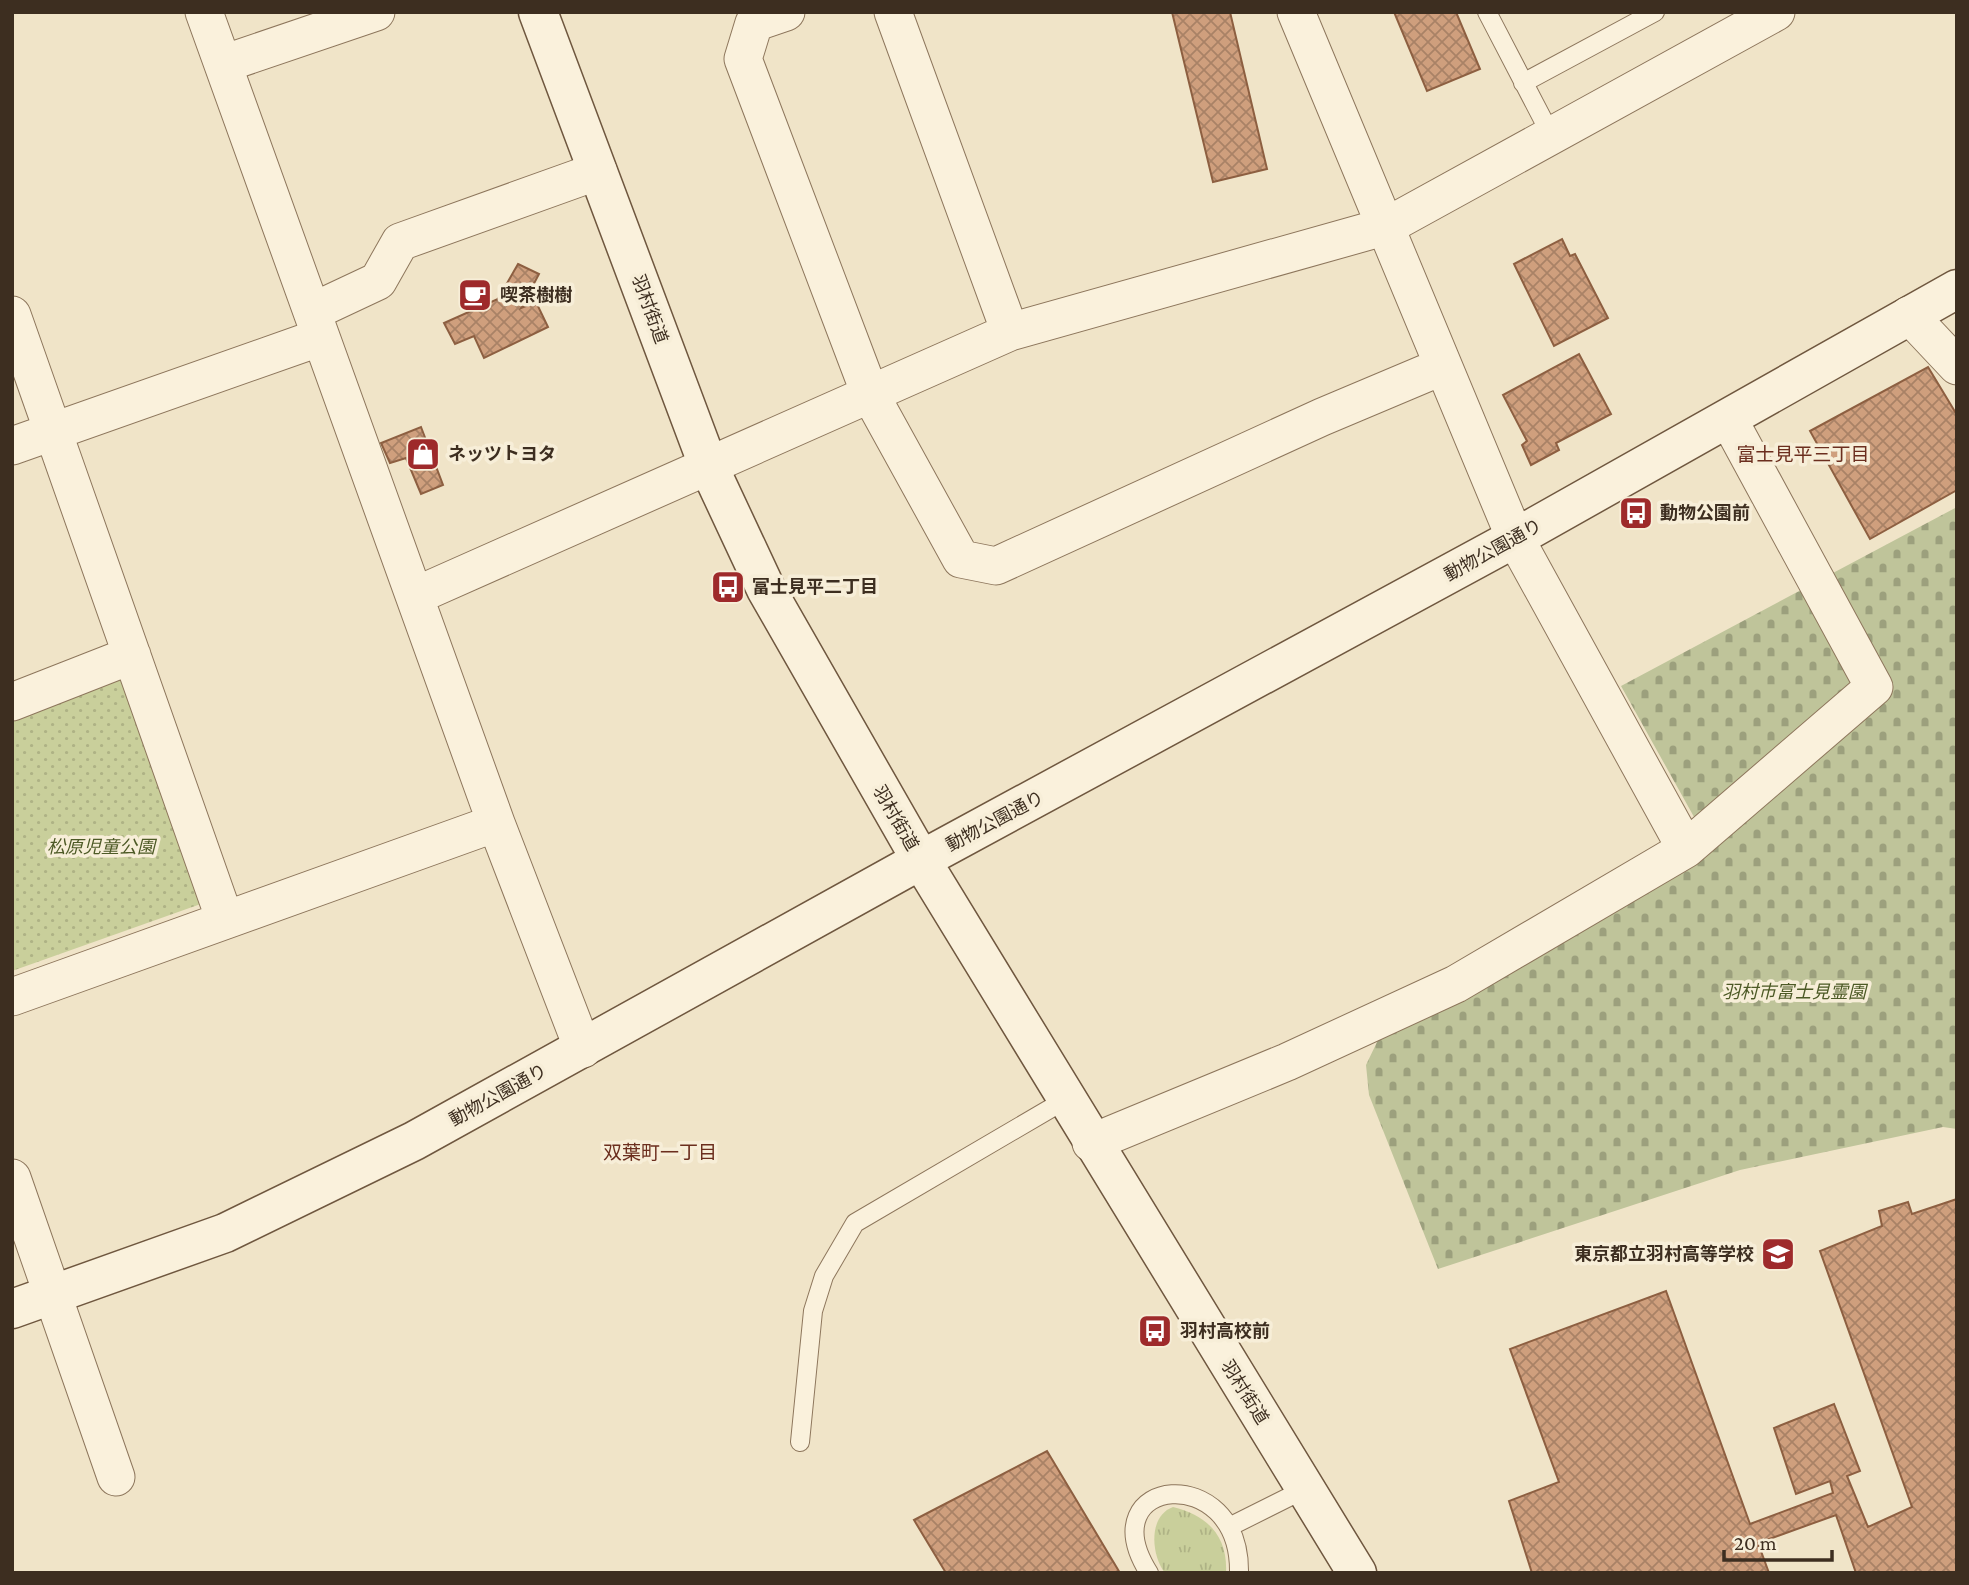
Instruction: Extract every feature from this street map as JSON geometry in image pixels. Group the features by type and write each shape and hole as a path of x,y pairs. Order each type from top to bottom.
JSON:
{"street":[{"path":"204,12 496,823 583,1049"},
{"path":"223,64 376,12"},
{"name":"羽村街道","path":"538,12 708,465 766,589 921,860 1065,1100 1357,1573"},
{"path":"786,12 754,23 743,59 870,394 961,559 996,566 1322,417 1443,366"},
{"path":"893,12 1010,332"},
{"path":"1296,12 1515,538 1686,849"},
{"path":"415,596 1010,332 1387,226 1776,12"},
{"path":"12,446 317,325 378,281 400,242 598,171"},
{"name":"動物公園通り","path":"12,1309 225,1233 414,1141 921,860 1729,420 1957,289"},
{"path":"12,315 225,920"},
{"path":"1909,315 1957,366"},
{"path":"1091,1143 1287,1062 1456,984 1686,849 1874,687 1729,420"},
{"path":"12,702 132,655"},
{"path":"12,997 496,823"},
{"path":"12,1178 116,1477"}],"lane":[{"path":"1486,12 1552,137"},
{"path":"1523,83 1655,12"},
{"path":"800,1442 813,1311 824,1276 855,1223 1065,1100"},
{"path":"1231,1526 1305,1489"},
{"path":"1149,1573 1137,1540 1137,1518 1148,1500 1167,1493 1181,1494 1216,1511 1231,1526 1239,1552 1239,1573"}],"green space":[{"name":"羽村市富士見霊園","path":"1957,507 1957,1129 1943,1127 1740,1170 1438,1269 1369,1095 1366,1065 1378,1040 1713,851 1621,686"},
{"name":"松原児童公園","path":"129,662 212,900 12,971 12,708"},
{"path":"1173,1507 1196,1515 1213,1529 1223,1548 1226,1573 1165,1573 1157,1556 1154,1537 1159,1519"}],"building":[{"path":"1172,12 1230,12 1267,169 1213,182"},
{"path":"1394,12 1456,12 1480,69 1427,91"},
{"path":"1562,239 1570,256 1575,254 1608,318 1554,346 1514,264"},
{"path":"518,264 539,274 521,308 536,302 548,327 484,358 474,336 455,344 444,323 498,299"},
{"path":"1579,354 1611,414 1556,443 1559,450 1531,465 1522,445 1527,441 1503,395"},
{"path":"1928,367 1957,415 1957,490 1870,539 1810,431"},
{"path":"421,427 443,485 421,494 406,458 390,463 381,443"},
{"path":"1957,1199 1957,1573 1856,1573 1836,1515 1758,1543 1769,1573 1532,1573 1509,1501 1559,1482 1510,1349 1666,1291 1750,1524 1833,1493 1830,1481 1796,1494 1774,1428 1834,1404 1860,1471 1847,1476 1868,1527 1912,1507 1820,1251 1882,1226 1879,1211 1908,1202 1912,1214"},
{"path":"1047,1451 1120,1573 946,1573 914,1520"}],"place":[{"name":"喫茶樹樹","path":"475,295"},
{"name":"ネッツトヨタ","path":"423,454"},
{"name":"動物公園前","path":"1636,513"},
{"name":"富士見平二丁目","path":"728,587"},
{"name":"東京都立羽村高等学校","path":"1778,1254"},
{"name":"羽村高校前","path":"1155,1331"}],"district":[{"name":"富士見平三丁目","path":"1803,454"},
{"name":"双葉町一丁目","path":"660,1152"}]}
